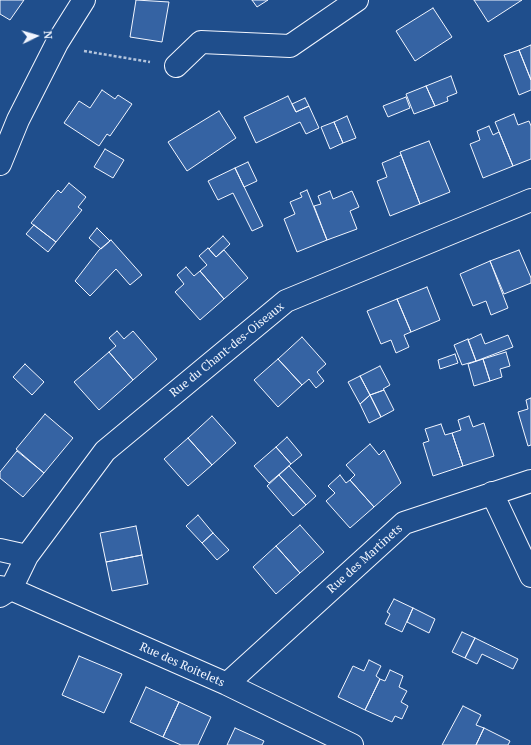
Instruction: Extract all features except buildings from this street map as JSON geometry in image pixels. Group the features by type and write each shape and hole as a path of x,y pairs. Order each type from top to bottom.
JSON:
{"street":[{"path":"0,164 18,120 58,43 84,0"},
{"path":"176,66 201,42 290,46 356,0"},
{"name":"Rue du Chant-des-Oiseaux","path":"27,556 105,451 286,301 531,200"},
{"name":"Rue des Martinets","path":"227,684 404,523 531,481"},
{"path":"492,493 531,576"},
{"path":"0,550 27,556"},
{"name":"Rue des Roitelets","path":"27,556 4,591 227,684 352,745"}],"path":[{"path":"58,43 76,50 176,66"}]}
